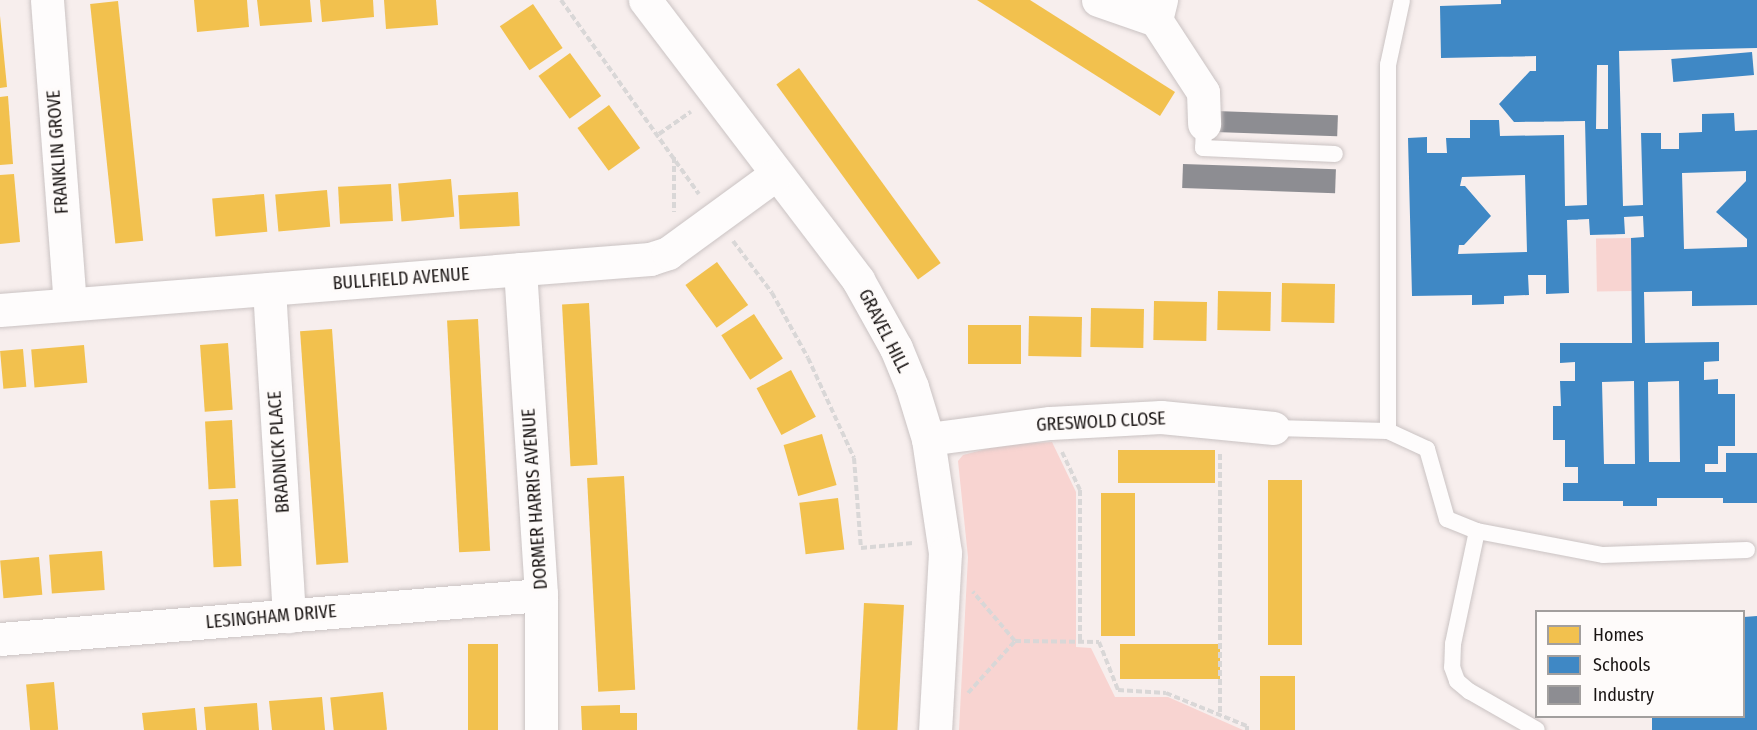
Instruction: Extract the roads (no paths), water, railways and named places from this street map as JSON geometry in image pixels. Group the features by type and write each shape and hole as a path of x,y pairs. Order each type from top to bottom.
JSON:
{"street":[{"name":"FRANKLIN GROVE","path":"46,0 70,304"},
{"name":"GRAVEL HILL","path":"645,0 775,175 858,280 879,314 912,387 928,439 944,541 944,580 935,720"},
{"path":"1098,0 1159,10 1203,92 1204,124"},
{"name":"BULLFIELD AVENUE","path":"0,310 650,259 674,249 775,175"},
{"name":"DORMER HARRIS AVENUE","path":"520,269 541,595 541,730"},
{"name":"BRADNICK PLACE","path":"269,289 289,616"},
{"name":"GRESWOLD CLOSE","path":"928,439 1050,423 1161,417 1273,428"},
{"name":"LESINGHAM DRIVE","path":"0,639 541,595"}],"lane":[{"path":"1388,431 1388,65 1402,0"},
{"path":"1204,124 1203,148 1335,154"},
{"path":"1273,428 1388,431 1427,449 1447,519 1477,531 1603,555 1747,550"},
{"path":"1477,531 1453,644 1452,667 1457,681 1469,692 1537,730"}]}
